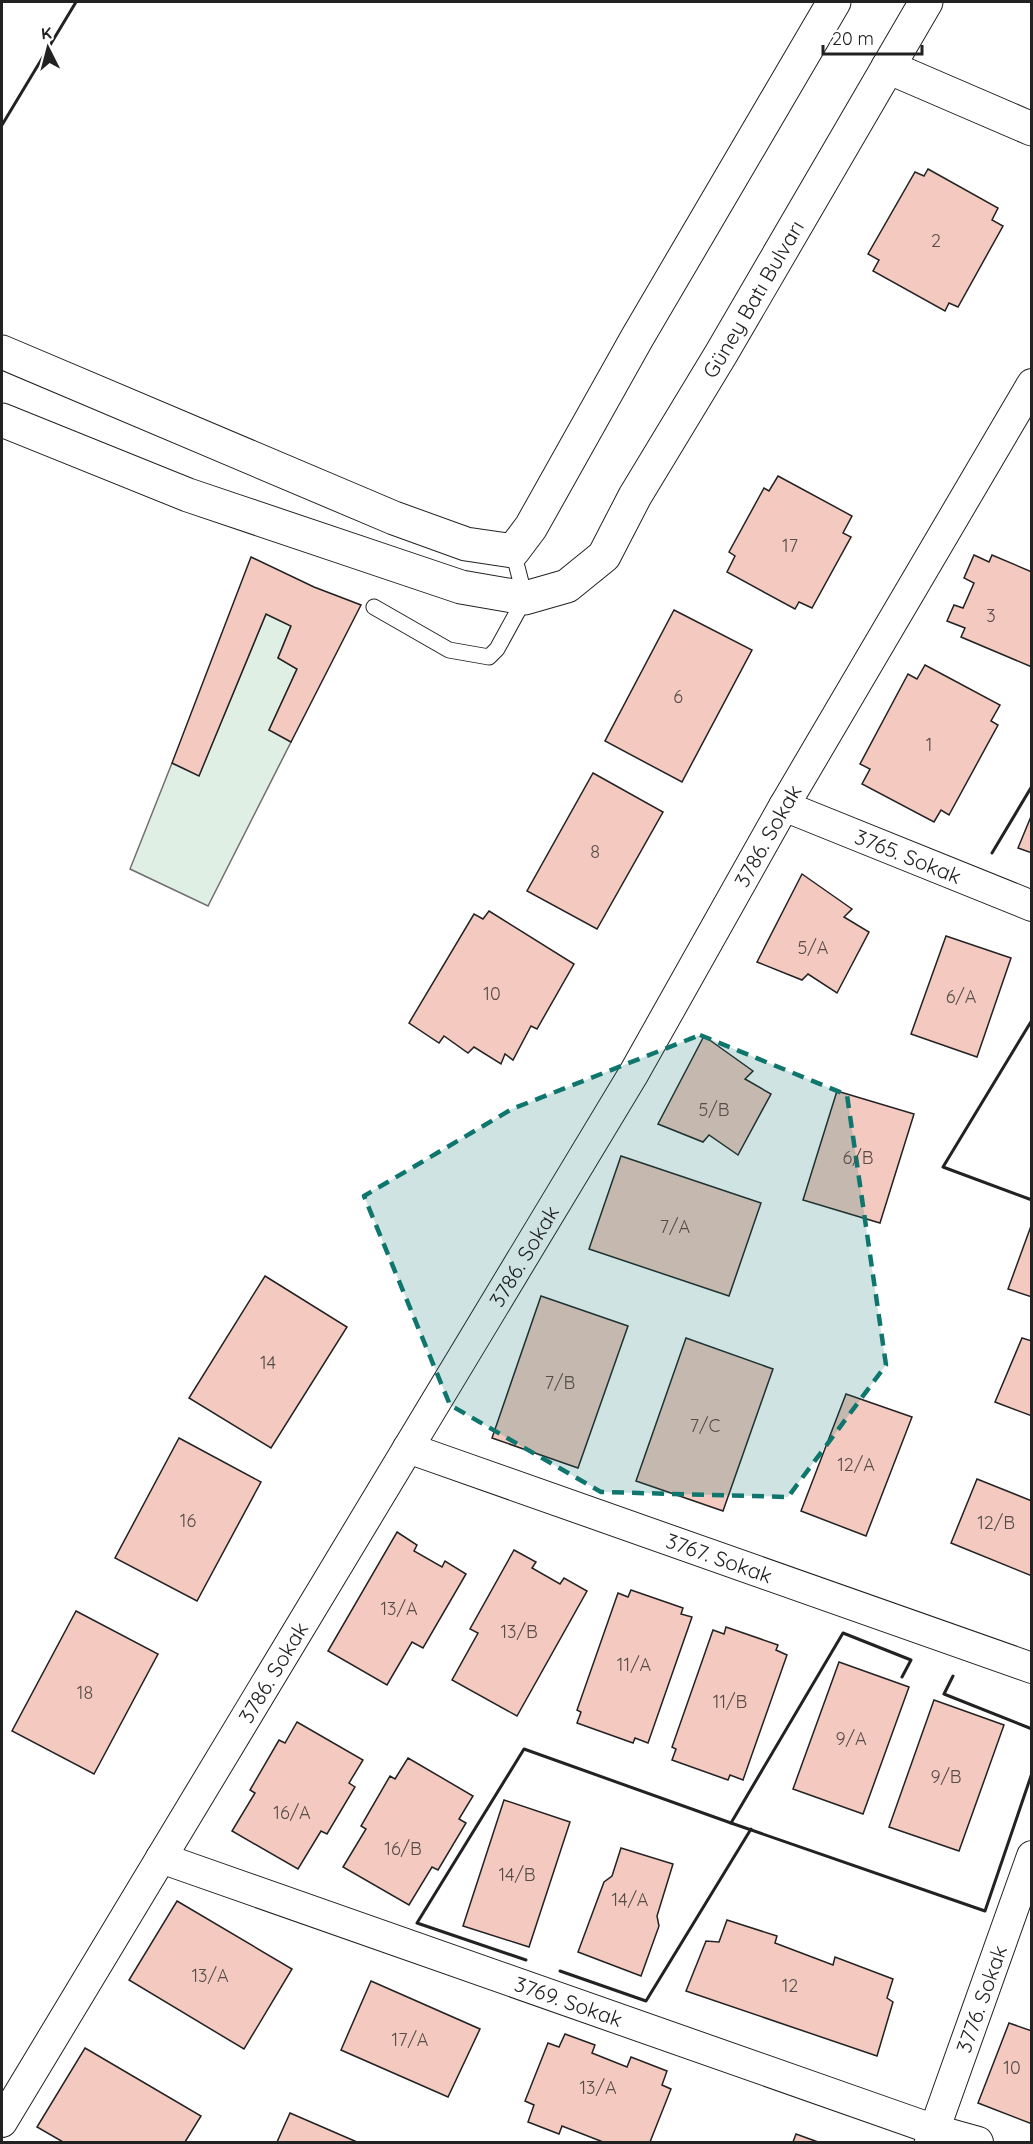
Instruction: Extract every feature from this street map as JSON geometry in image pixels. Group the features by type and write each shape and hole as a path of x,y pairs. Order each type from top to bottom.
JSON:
{"street":[{"path":"2,352 394,518 466,544 522,539 643,327 834,2"},
{"name":"Güney Batı Bulvarı","path":"525,598 567,586 604,556 635,496 926,2"},
{"path":"888,67 1032,129"},
{"name":"3786. Sokak","path":"2,2122 634,1073 784,806 1032,384"},
{"path":"2,420 199,499 461,587 525,598"},
{"name":"3765. Sokak","path":"784,806 1032,906"},
{"name":"3767. Sokak","path":"408,1448 1032,1668"},
{"name":"3776. Sokak","path":"933,2136 1032,1856"},
{"name":"3769. Sokak","path":"161,1858 933,2136 978,2142"}],"lane":[{"path":"374,607 449,650 489,657 497,649 525,598 522,539"}],"highlighted area":[{"path":"700,1035 847,1095 886,1365 788,1497 601,1492 450,1405 364,1196 512,1109"}],"green space":[{"path":"266,614 291,626 278,658 297,669 269,730 291,742 208,906 130,869 172,763 199,775"}],"building":[{"path":"928,169 998,208 992,220 1003,226 958,307 949,303 945,311 873,271 879,260 868,254 915,172 924,176"},
{"path":"778,476 852,516 843,533 851,537 812,608 799,602 795,609 727,572 735,556 729,552 764,488 769,491"},
{"path":"974,555 989,562 992,555 1032,572 1032,667 961,637 965,628 947,621 954,605 963,608 974,583 964,578"},
{"path":"251,557 314,587 361,605 291,742 269,730 297,669 278,658 291,626 266,614 199,776 172,763"},
{"path":"674,610 752,650 682,782 605,741"},
{"path":"925,665 1000,705 991,721 998,725 949,815 941,810 934,822 862,784 870,769 860,764 908,674 917,679"},
{"path":"593,773 663,812 597,929 527,891"},
{"path":"1032,814 1032,853 1018,848"},
{"path":"802,874 852,909 844,917 869,932 837,993 808,974 802,980 757,962"},
{"path":"489,911 574,964 537,1029 531,1026 513,1060 505,1054 501,1064 474,1047 468,1053 444,1036 439,1043 409,1023 474,914 483,919"},
{"path":"946,936 1011,958 977,1057 911,1034"},
{"path":"704,1036 753,1071 745,1079 771,1094 738,1155 709,1135 703,1142 658,1124"},
{"path":"837,1091 914,1114 880,1223 803,1200"},
{"path":"621,1156 761,1203 729,1296 589,1249"},
{"path":"1032,1226 1032,1297 1008,1289"},
{"path":"265,1276 347,1327 271,1448 189,1398"},
{"path":"541,1296 628,1326 578,1468 492,1438"},
{"path":"686,1338 773,1369 723,1511 636,1481"},
{"path":"1022,1338 1032,1341 1032,1416 995,1402"},
{"path":"846,1394 912,1417 866,1536 801,1511"},
{"path":"179,1438 261,1482 197,1601 115,1558"},
{"path":"977,1479 1032,1501 1032,1576 951,1543"},
{"path":"397,1532 417,1545 414,1551 442,1567 445,1561 466,1574 423,1648 412,1642 387,1685 328,1651"},
{"path":"514,1550 536,1562 532,1568 560,1584 564,1578 587,1591 517,1716 452,1680 478,1633 470,1629"},
{"path":"631,1590 683,1608 681,1614 692,1617 648,1743 635,1738 633,1743 577,1723 581,1712 577,1710 618,1593 628,1597"},
{"path":"76,1611 158,1654 94,1774 12,1731"},
{"path":"726,1627 778,1645 776,1650 787,1655 743,1780 730,1775 728,1780 672,1760 676,1749 672,1747 713,1630 724,1634"},
{"path":"839,1662 909,1687 863,1814 793,1789"},
{"path":"934,1700 1004,1725 959,1851 889,1827"},
{"path":"297,1722 363,1760 349,1783 355,1787 327,1834 321,1831 298,1869 232,1831 255,1793 250,1790 279,1740 285,1743"},
{"path":"408,1758 473,1796 459,1819 466,1823 438,1870 432,1867 409,1905 343,1867 366,1829 361,1826 390,1776 395,1779"},
{"path":"504,1800 570,1822 529,1947 463,1926"},
{"path":"621,1848 673,1864 657,1916 659,1926 641,1976 578,1952 604,1882 612,1876"},
{"path":"177,1901 292,1969 244,2049 129,1980"},
{"path":"727,1920 777,1936 775,1943 833,1965 835,1957 893,1979 887,1998 893,2002 877,2056 686,1991 706,1941 719,1942"},
{"path":"371,1981 480,2029 448,2097 341,2050"},
{"path":"1009,2023 1032,2031 1032,2124 978,2103"},
{"path":"565,2034 595,2045 592,2053 627,2067 631,2057 667,2071 662,2085 671,2089 650,2142 603,2142 562,2126 559,2134 528,2122 534,2105 525,2101 548,2043 559,2047"},
{"path":"85,2048 201,2116 185,2142 63,2142 37,2127"},
{"path":"290,2113 357,2142 277,2142"},
{"path":"796,2134 818,2142 793,2142"}],"wall":[{"path":"2,125 76,2"},
{"path":"992,853 1032,786"},
{"path":"1032,1020 943,1167 1032,1200"},
{"path":"902,1677 911,1660 843,1633 731,1823 985,1911 1032,1773"},
{"path":"953,1676 944,1694 1032,1729"},
{"path":"526,1960 417,1923 524,1749 731,1823"},
{"path":"560,1971 646,2001 751,1829"}]}
